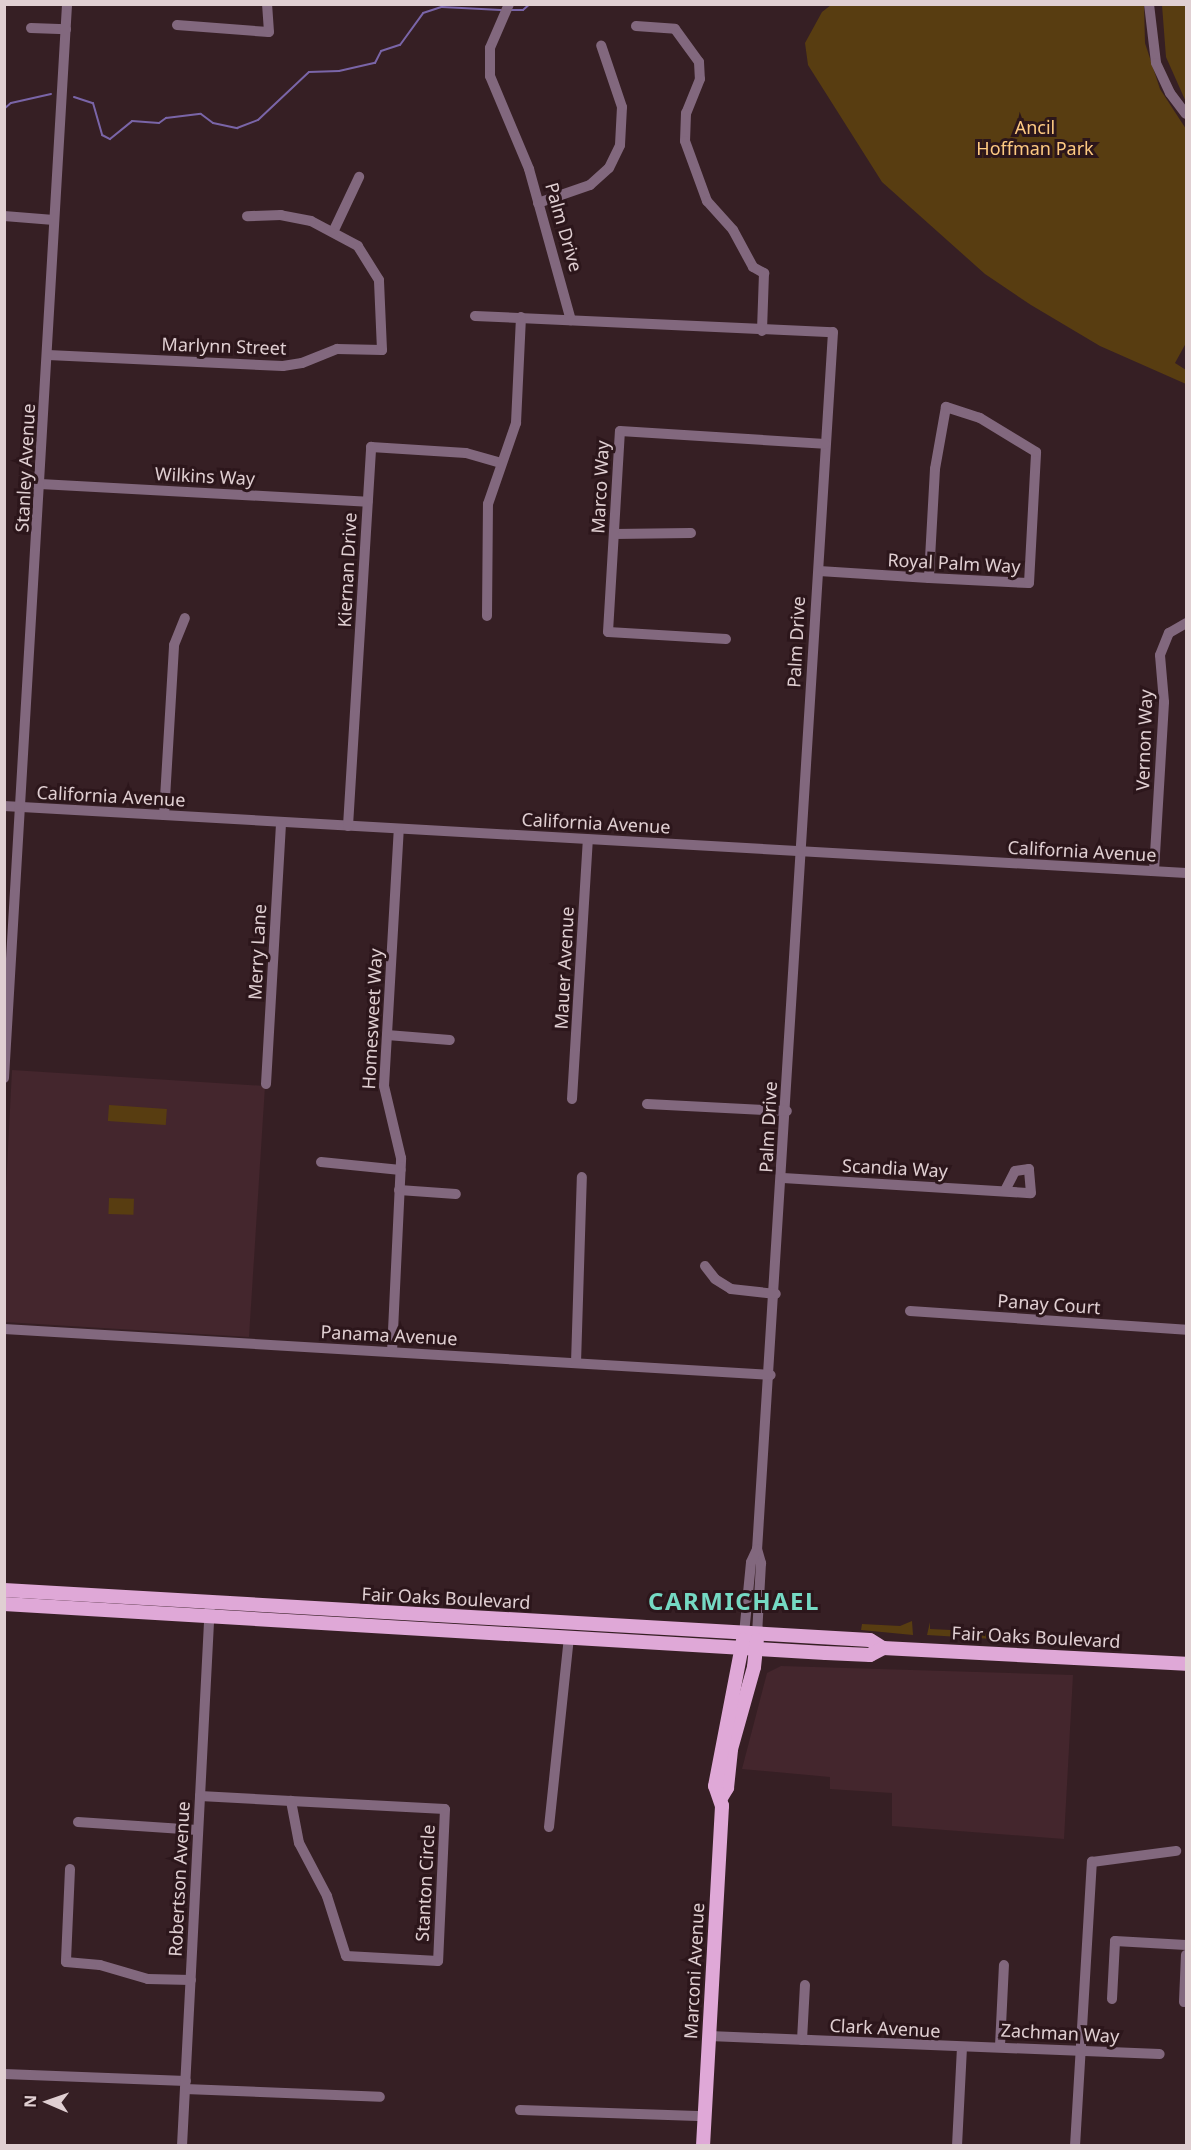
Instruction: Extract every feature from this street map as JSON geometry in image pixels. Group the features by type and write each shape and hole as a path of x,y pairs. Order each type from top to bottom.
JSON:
{"main road":[{"name":"Fair Oaks Boulevard","path":"4,1590 569,1637 750,1641"},
{"name":"Fair Oaks Boulevard","path":"4,1604 210,1608 585,1624 870,1655 883,1648 1186,1664"},
{"path":"480,1630 490,1626 578,1629 585,1624"},
{"name":"Marconi Avenue","path":"703,2145 721,1798 727,1788 731,1747 750,1641"}],"street":[{"name":"Stanley Avenue","path":"4,1078 23,807 67,4"},
{"path":"177,25 269,32 267,4"},
{"name":"Palm Drive","path":"509,4 490,48 490,76 520,146 571,320 762,331 833,332 802,851 796,895 787,1111 771,1375 758,1549 751,1562 750,1641"},
{"path":"1149,4 1156,63 1170,93 1186,114"},
{"path":"636,26 675,29 699,62 700,79 686,113 685,141 706,201 733,230 753,267 764,273 762,331"},
{"path":"31,28 66,29"},
{"path":"538,203 590,185 609,168 621,145 622,107 601,45"},
{"path":"334,230 359,177"},
{"path":"4,216 54,220"},
{"name":"Marlynn Street","path":"48,355 283,366 302,363 338,349 382,350 382,293 377,273 362,250 334,230 296,217 247,216"},
{"path":"475,316 571,320"},
{"path":"487,616 487,519 501,463 516,423 521,317"},
{"name":"Royal Palm Way","path":"819,572 929,578 1029,583 1036,452 980,418 946,407 935,469 929,578"},
{"name":"Marco Way","path":"726,639 608,632 620,431 825,444"},
{"name":"Kiernan Drive","path":"348,826 371,447 466,453 501,463"},
{"name":"Wilkins Way","path":"40,484 368,502"},
{"path":"614,534 691,533"},
{"path":"164,815 174,645 185,618"},
{"name":"Vernon Way","path":"1154,872 1164,702 1161,649 1169,633 1186,623"},
{"name":"California Avenue","path":"4,806 1186,873"},
{"name":"Merry Lane","path":"266,1084 281,822"},
{"name":"Homesweet Way","path":"392,1352 401,1170 400,1147 384,1093 399,829"},
{"name":"Mauer Avenue","path":"572,1100 588,839"},
{"path":"387,1035 450,1040"},
{"path":"647,1104 787,1111"},
{"path":"321,1162 401,1170"},
{"path":"576,1363 582,1177"},
{"name":"Scandia Way","path":"783,1178 1005,1191"},
{"path":"399,1190 456,1194"},
{"path":"705,1266 715,1279 731,1289 776,1294"},
{"name":"Panay Court","path":"910,1311 1186,1330"},
{"name":"Panama Avenue","path":"4,1329 771,1375"},
{"name":"Robertson Avenue","path":"182,2145 210,1608"},
{"path":"549,1827 569,1637"},
{"name":"Stanton Circle","path":"200,1796 445,1809 438,1962 346,1956 327,1896 299,1843 291,1801"},
{"path":"78,1822 198,1830"},
{"path":"1075,2145 1092,1862 1176,1851"},
{"path":"70,1869 66,1962 100,1965 148,1979 191,1980"},
{"path":"1112,1999 1114,1941 1186,1945"},
{"path":"1184,2002 1186,1955"},
{"path":"1000,2046 1005,1965"},
{"path":"802,2040 805,1985"},
{"name":"Clark Avenue","path":"709,2036 962,2048 957,2145"},
{"name":"Zachman Way","path":"962,2048 1000,2046 1160,2054"},
{"path":"4,2074 380,2097"},
{"path":"520,2110 705,2116"}],"shaded area":[{"path":"12,1070 265,1086 249,1337 5,1322 5,1207"},
{"path":"781,1666 1073,1675 1064,1839 892,1826 892,1793 830,1789 830,1777 742,1769 767,1673"}],"green space":[{"name":"Ancil Hoffman Park","path":"831,5 1144,5 1145,43 1160,89 1186,129 1186,343 1175,363 1186,370 1186,384 1100,346 1031,305 985,274 882,182 808,65 805,43 822,12"},
{"path":"1162,5 1186,5 1186,102 1166,57"},
{"path":"109,1105 167,1109 166,1125 108,1121"},
{"path":"109,1198 134,1199 133,1215 108,1214"},
{"path":"912,1621 913,1635 861,1630 862,1624 900,1626"},
{"path":"930,1622 930,1629 993,1632 993,1639 927,1635"}],"waterway":[{"path":"510,10 523,10 530,4"},
{"path":"74,97 93,103 102,135 110,139 132,121 159,123 166,118 201,114 213,123 237,128 258,120 309,72 339,71 375,63 381,51 400,45 423,13 442,7 501,10"},
{"path":"4,109 11,103 51,94"}],"district":[{"name":"CARMICHAEL","path":"734,1601"}]}
